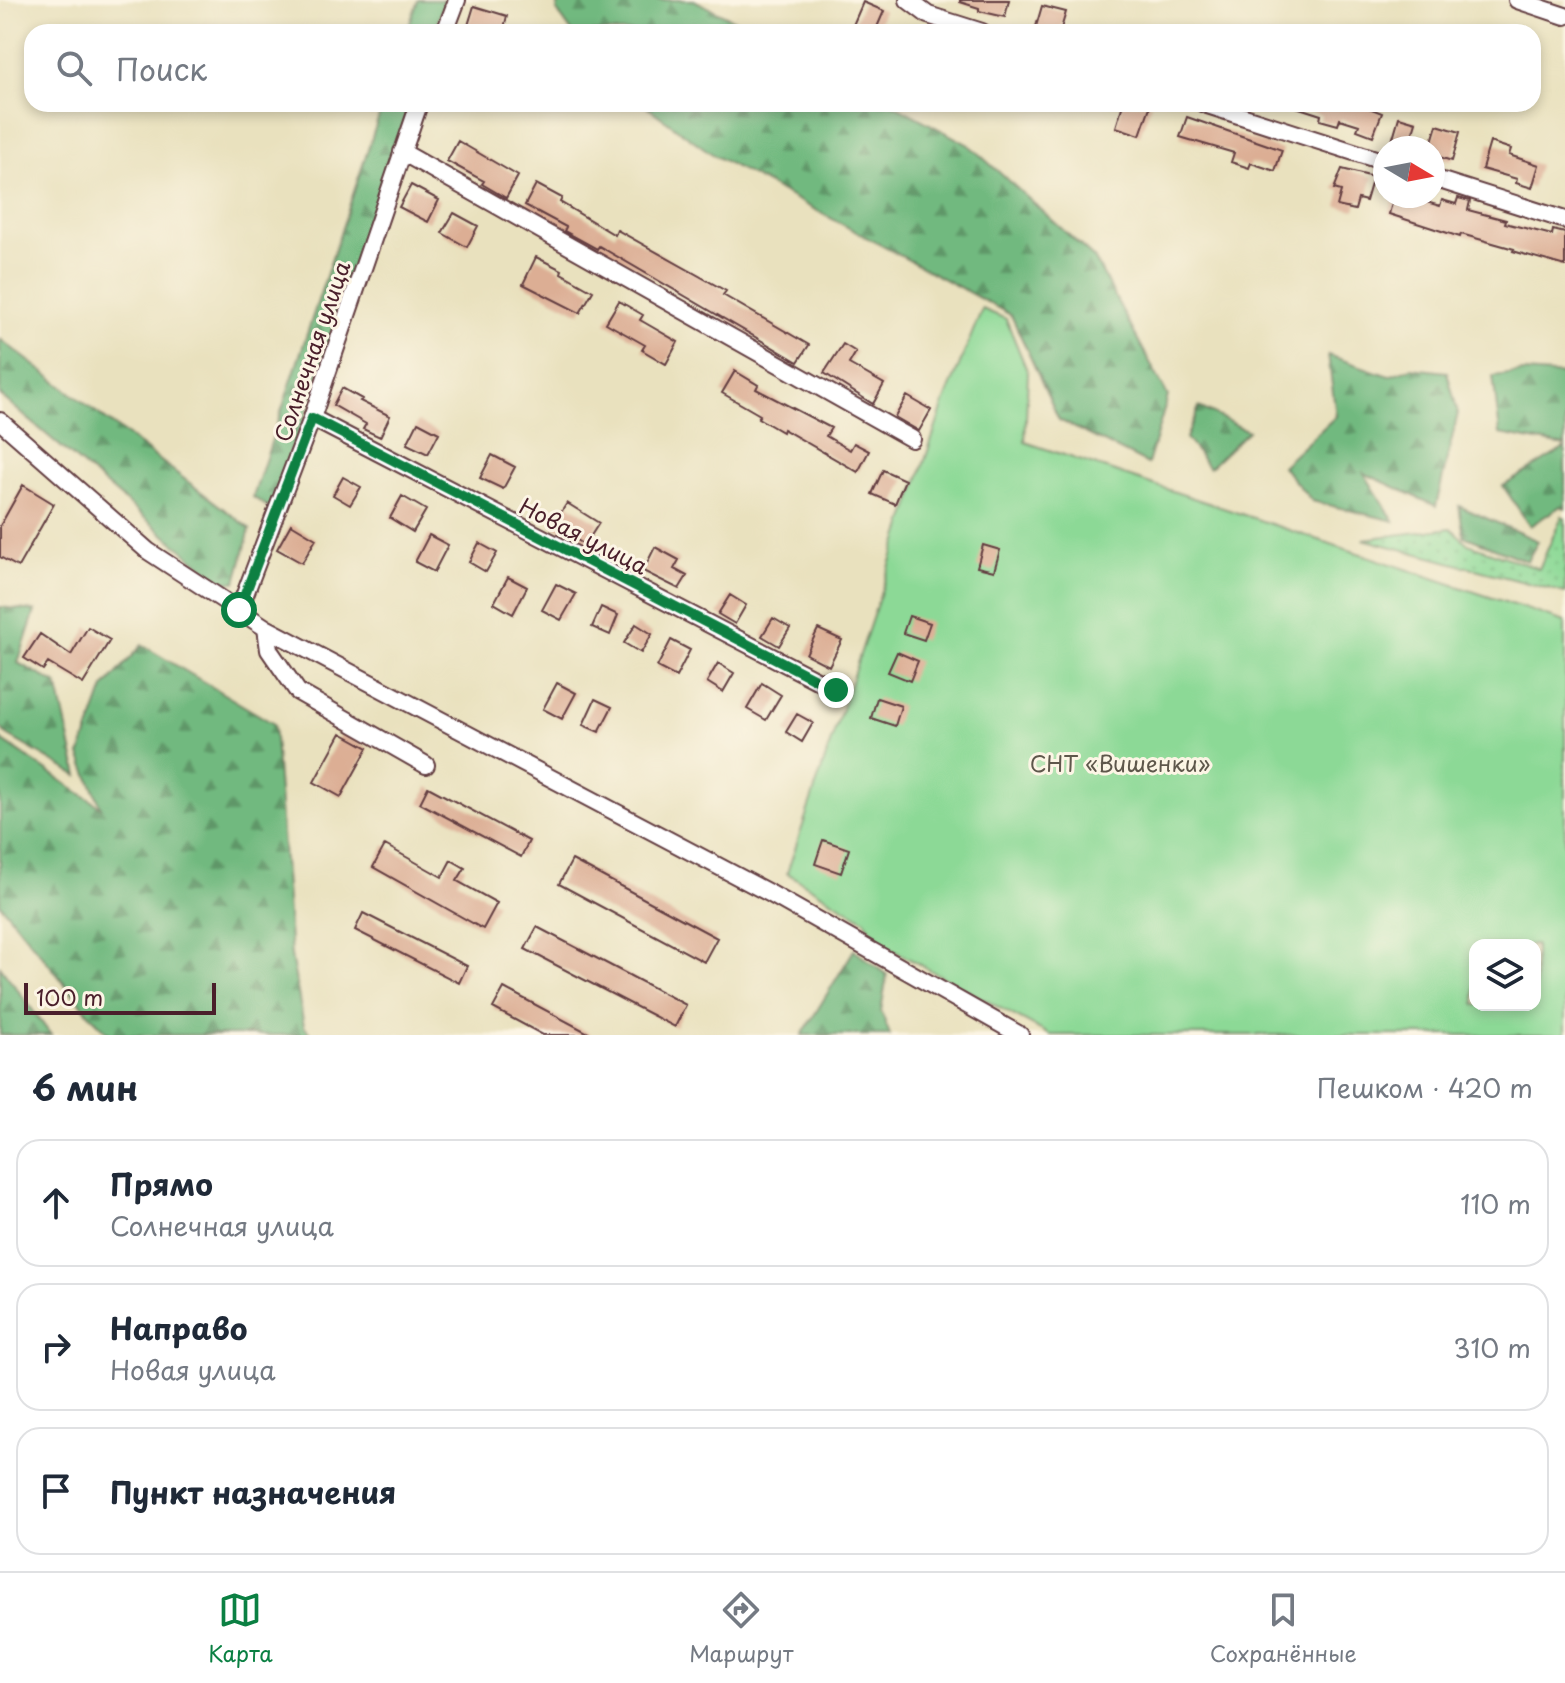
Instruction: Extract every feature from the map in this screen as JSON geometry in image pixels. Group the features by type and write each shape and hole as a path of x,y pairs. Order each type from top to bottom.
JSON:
{"street":[{"path":"448,24 457,0"},
{"path":"908,0 928,15 957,24"},
{"path":"1517,0 1565,16"},
{"name":"Солнечная улица","path":"239,610 312,418 416,112"},
{"path":"1229,112 1373,158"},
{"path":"402,152 912,439"},
{"path":"1445,182 1565,220"},
{"name":"Новая улица","path":"312,418 836,690"},
{"path":"0,421 148,551 266,628 771,894 1020,1035"},
{"path":"266,628 269,650 298,692 426,765"}],"green space":[{"path":"418,0 445,0 437,24 410,24"},
{"path":"559,0 694,0 742,24 566,24 557,11"},
{"path":"380,112 407,112 274,511 253,497"},
{"path":"654,112 908,112 969,145 1094,258 1168,396 1148,464 1059,420 1011,315 715,156"},
{"name":"СНТ «Вишенки»","path":"982,309 1006,319 1028,373 1025,442 1565,622 1565,1035 1050,1035 878,942 865,920 787,873 944,403"},
{"path":"0,339 250,529 236,582 219,581 0,395"},
{"path":"1328,355 1389,376 1411,368 1447,372 1458,413 1436,506 1364,473 1394,521 1312,501 1282,466 1336,416"},
{"path":"1524,372 1565,375 1565,446 1500,434 1493,376"},
{"path":"1199,407 1248,431 1209,468 1186,438"},
{"path":"1565,448 1565,508 1561,506 1530,526 1503,486"},
{"path":"1459,506 1538,541 1527,561 1464,536"},
{"path":"1562,516 1565,518 1565,593 1363,539 1451,528 1468,544 1539,569"},
{"path":"0,607 35,611 18,663 57,684 78,776 7,735 0,727"},
{"path":"142,645 274,724 291,955 304,1026 311,1035 110,1035 0,904 0,739 101,807 80,755 104,688"},
{"path":"854,950 887,975 881,1011 890,1035 802,1035"},
{"path":"0,966 51,1035 0,1035"}],"building":[{"path":"960,0 1009,0 1005,17 979,11 979,8"},
{"path":"863,2 884,11 878,24 853,24"},
{"path":"474,6 507,16 505,24 468,24"},
{"path":"1042,6 1066,12 1062,24 1037,24"},
{"path":"1121,112 1148,112 1140,135 1116,127"},
{"path":"1312,112 1382,113 1373,136 1357,130 1359,125 1340,119 1338,125 1320,120 1321,115"},
{"path":"1187,117 1282,150 1275,171 1251,163 1249,168 1231,162 1234,153 1180,137"},
{"path":"1399,117 1416,122 1412,136 1393,136"},
{"path":"1437,125 1460,132 1452,161 1445,159 1445,136 1434,136"},
{"path":"458,141 518,176 506,198 482,184 484,181 447,161"},
{"path":"1490,142 1511,149 1509,155 1539,165 1532,188 1516,183 1517,179 1482,169"},
{"path":"1342,169 1373,177 1366,201 1358,199 1355,210 1337,206 1341,191 1334,189"},
{"path":"536,184 615,235 617,230 726,291 723,295 809,345 798,362 599,246 597,249 564,231 566,227 525,205"},
{"path":"411,185 439,200 428,222 399,207"},
{"path":"1458,198 1470,201 1468,210 1506,220 1505,223 1552,235 1553,230 1565,233 1565,266 1461,234 1460,237 1389,214 1391,208 1445,208 1445,201 1456,204"},
{"path":"454,213 478,226 467,247 442,233"},
{"path":"536,257 593,291 580,313 523,284"},
{"path":"619,301 643,315 640,320 678,342 666,364 642,350 645,345 606,323"},
{"path":"843,344 856,352 849,364 884,384 873,404 824,373"},
{"path":"735,371 758,385 756,389 831,428 826,436 850,450 854,443 869,451 858,472 783,429 782,432 722,393"},
{"path":"342,388 390,416 380,437 363,429 366,424 333,405"},
{"path":"907,396 931,410 919,431 895,417"},
{"path":"418,422 439,433 428,454 407,444"},
{"path":"492,455 515,467 503,489 480,478"},
{"path":"883,470 905,480 895,504 872,494"},
{"path":"343,477 361,487 350,505 333,495"},
{"path":"23,485 54,504 18,567 0,557 0,526"},
{"path":"402,496 426,510 413,532 390,518"},
{"path":"567,503 599,523 585,545 553,525"},
{"path":"291,524 316,539 302,563 277,549"},
{"path":"429,535 448,545 434,572 415,562"},
{"path":"479,543 497,553 486,572 469,562"},
{"path":"983,545 1000,550 994,571 977,567"},
{"path":"655,547 679,560 674,569 687,576 679,589 643,571"},
{"path":"508,577 527,587 513,614 494,603"},
{"path":"556,584 576,594 561,620 542,610"},
{"path":"730,595 746,605 735,624 718,614"},
{"path":"601,607 618,615 610,635 592,627"},
{"path":"909,616 930,623 924,640 903,633"},
{"path":"773,618 790,628 779,646 762,636"},
{"path":"636,624 652,634 641,653 624,643"},
{"path":"88,627 110,640 83,684 48,663 43,670 24,658 40,634 71,655"},
{"path":"818,629 842,640 829,666 806,654"},
{"path":"671,640 690,650 676,677 657,667"},
{"path":"897,652 918,661 910,681 888,672"},
{"path":"718,663 734,673 723,692 707,682"},
{"path":"557,683 576,693 562,719 543,709"},
{"path":"762,683 781,695 766,720 747,709"},
{"path":"877,698 901,706 895,726 871,718"},
{"path":"595,699 612,707 599,732 583,725"},
{"path":"797,714 813,723 802,742 786,732"},
{"path":"341,733 368,748 341,797 314,782"},
{"path":"428,787 529,841 521,857 420,803"},
{"path":"823,840 849,849 841,873 815,864"},
{"path":"385,845 442,877 451,860 465,868 457,881 497,903 483,929 373,867"},
{"path":"572,860 717,938 704,962 559,884"},
{"path":"363,913 467,966 459,983 355,930"},
{"path":"537,927 686,1005 675,1027 525,949"},
{"path":"504,988 592,1035 543,1035 493,1008"}],"route":[{"path":"239,610 312,418 836,690"}]}
